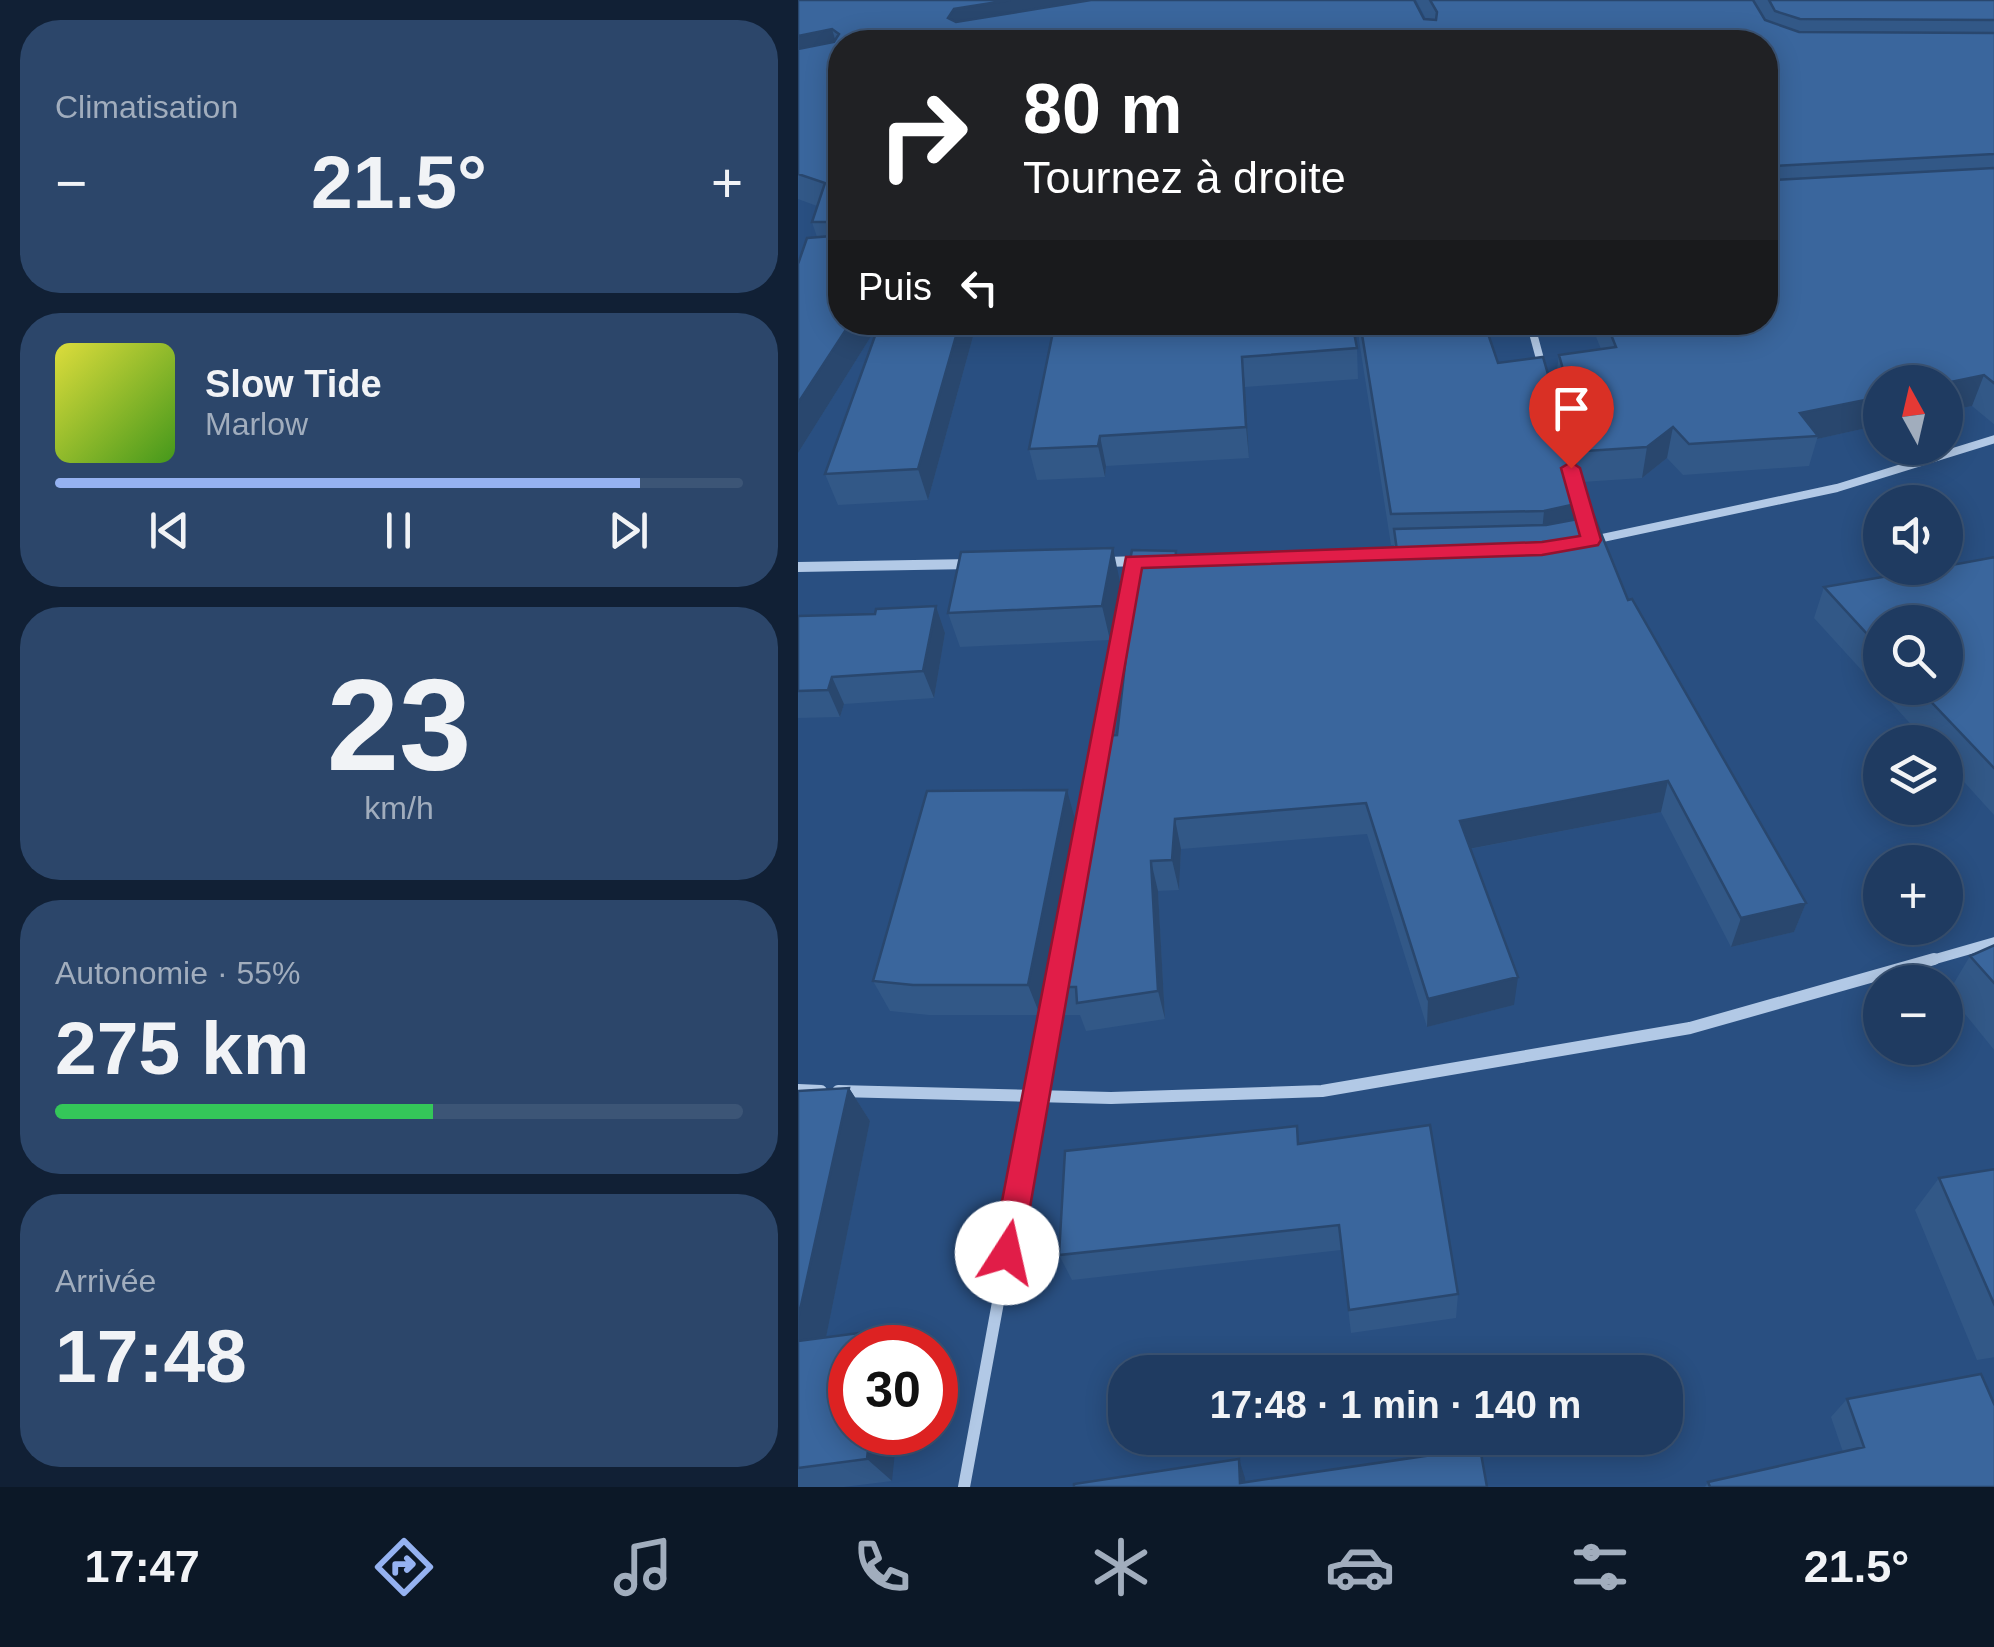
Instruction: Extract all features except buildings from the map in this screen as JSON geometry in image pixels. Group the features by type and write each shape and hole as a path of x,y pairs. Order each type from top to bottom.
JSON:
{"street":[{"path":"1534,335 1545,377"},
{"path":"1575,543 1837,488 1915,467 1994,438"},
{"path":"1586,522 1591,540"},
{"path":"1094,562 1423,553"},
{"path":"1130,580 1133,561"},
{"path":"798,567 976,564"},
{"path":"1088,810 1126,600"},
{"path":"798,1090 1036,1096 1322,1091 1690,1028 1994,942"},
{"path":"964,1487 1057,982"}],"route":[{"path":"1007,1253 1133,561 1542,549 1591,540 1571,468"}]}
